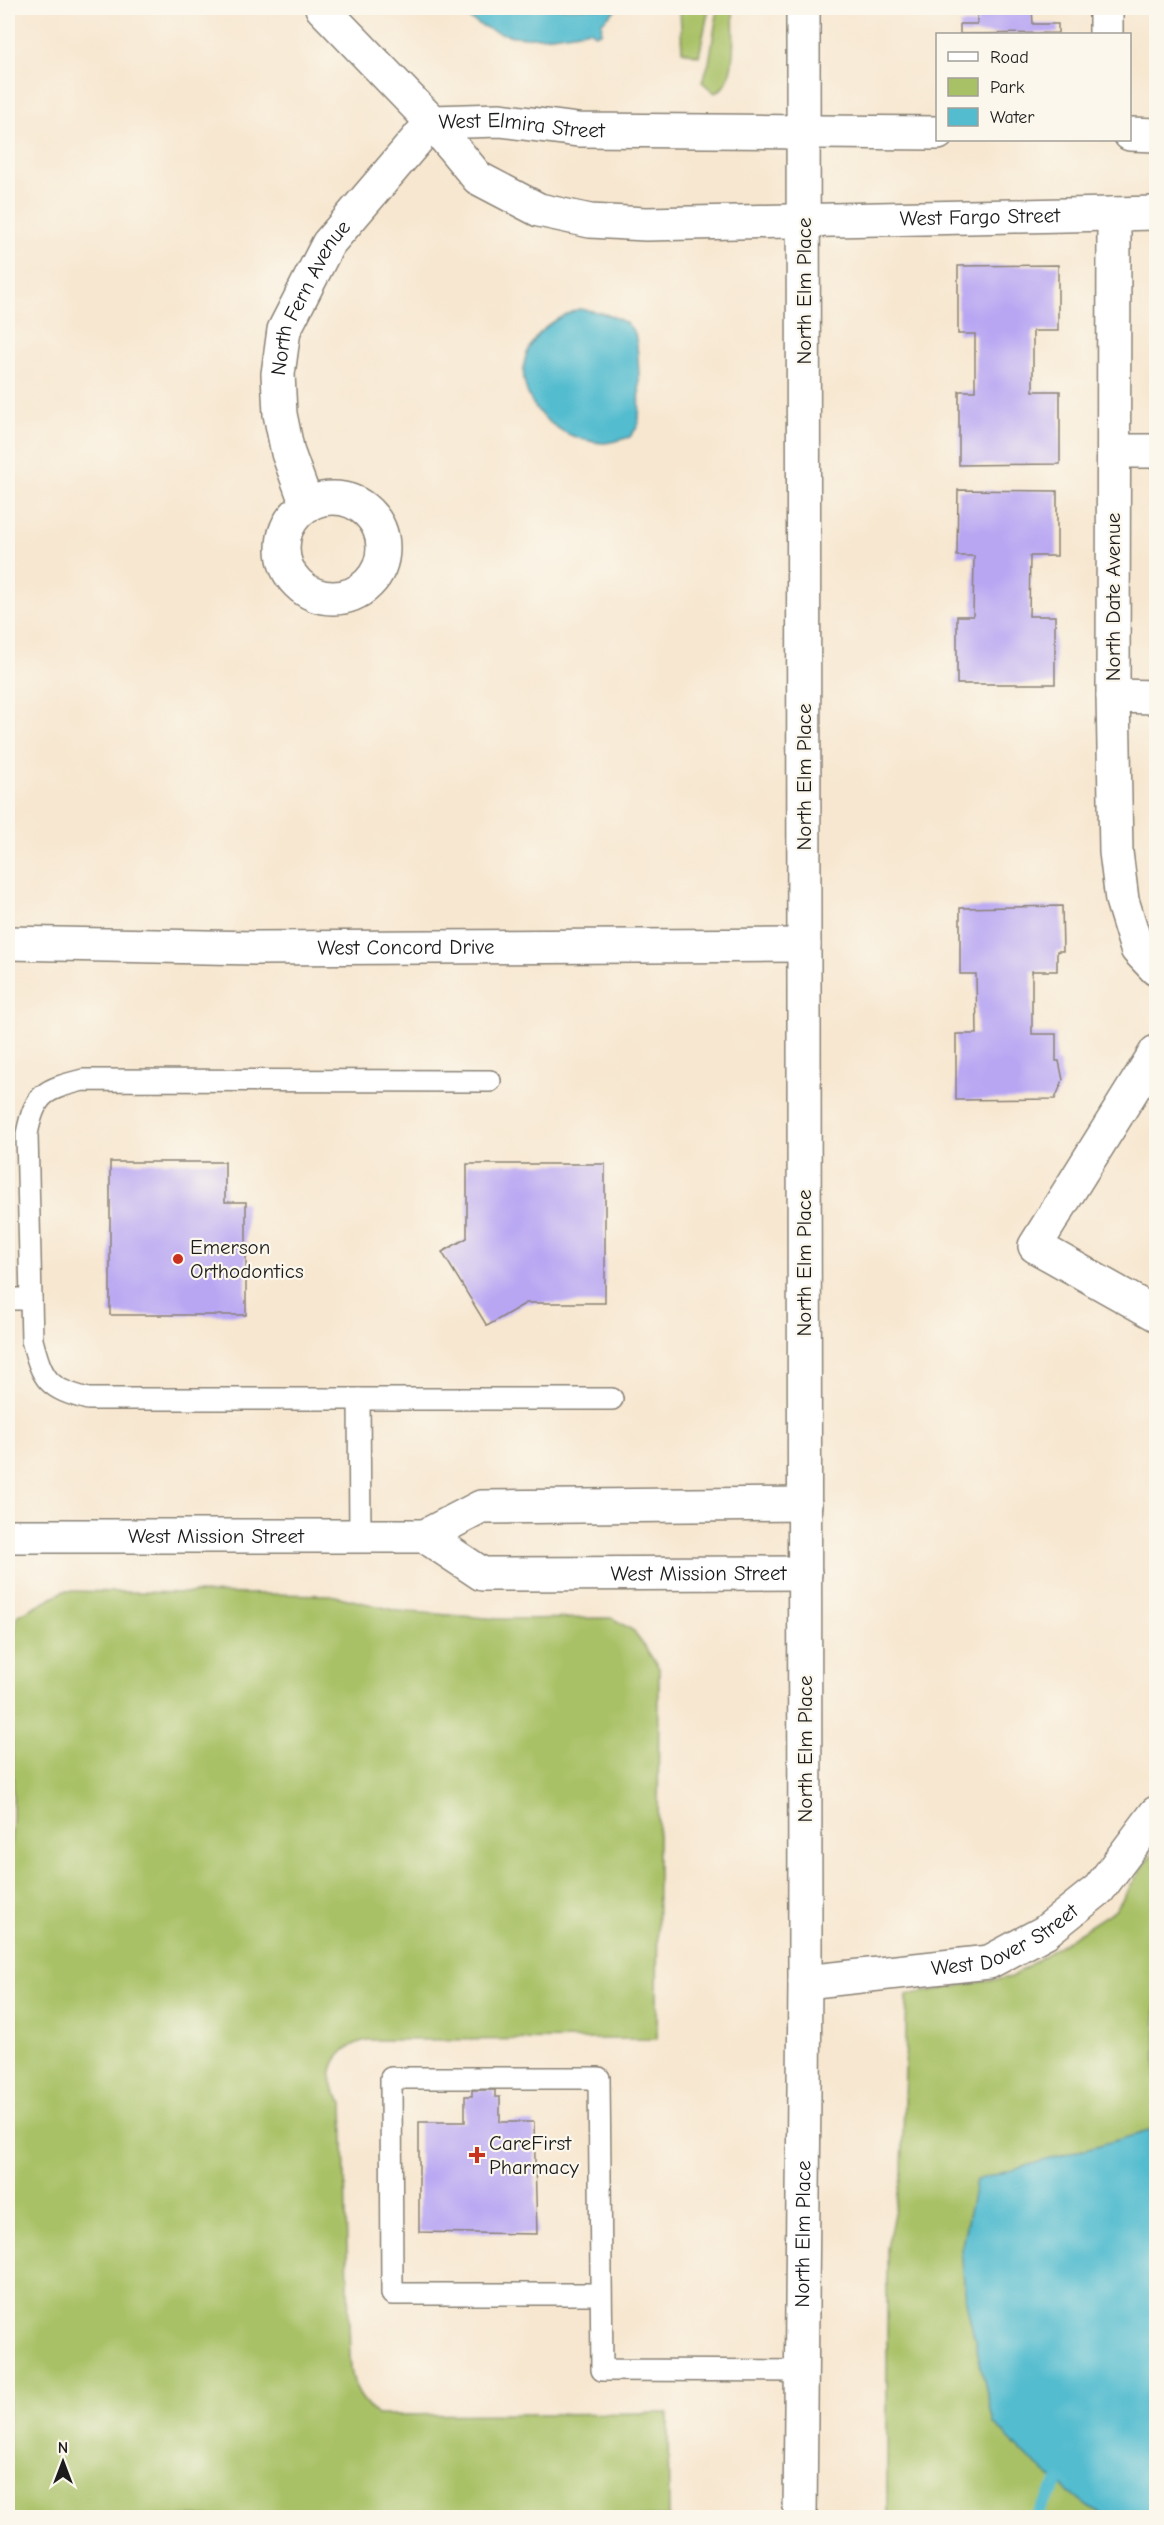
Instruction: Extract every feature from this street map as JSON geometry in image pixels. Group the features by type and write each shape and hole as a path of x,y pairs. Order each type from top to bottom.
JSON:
{"street":[{"path":"322,8 432,122"},
{"name":"North Elm Place","path":"800,2517 805,1982 803,8"},
{"path":"1106,8 1106,33"},
{"name":"West Elmira Street","path":"432,122 500,120 578,130 803,133"},
{"name":"West Elmira Street","path":"432,122 478,178 539,210 590,221 646,224 804,220"},
{"name":"North Fern Avenue","path":"307,505 288,453 280,414 278,374 284,330 328,243 432,122"},
{"path":"803,133 936,133"},
{"path":"1131,134 1156,135"},
{"name":"West Fargo Street","path":"804,220 1156,213"},
{"name":"North Date Avenue","path":"1114,214 1113,696 1116,852 1122,900 1137,949 1156,969"},
{"path":"1114,451 1156,451"},
{"path":"1113,696 1156,697"},
{"name":"West Concord Drive","path":"8,943 255,948 804,945"},
{"path":"1156,1052 1035,1246 1156,1314"},
{"name":"West Mission Street","path":"8,1536 425,1536 481,1506 805,1504"},
{"name":"West Mission Street","path":"425,1536 482,1574 805,1573"},
{"name":"West Dover Street","path":"805,1982 988,1962 1045,1932 1100,1889 1156,1814"}],"lane":[{"path":"490,1081 83,1080 52,1088 32,1107 27,1134 32,1340 40,1370 58,1391 88,1400 612,1399"},
{"path":"8,1299 31,1299"},
{"path":"359,1400 360,1535"},
{"path":"601,2294 392,2294 391,2078 599,2078 602,2370 802,2371"}],"green space":[{"path":"680,8 709,8 699,56 682,51"},
{"path":"718,8 733,8 734,41 728,78 723,87 715,93 702,82 709,63"},
{"path":"64,1591 331,1595 398,1611 500,1619 612,1618 634,1631 659,1668 657,2039 367,2040 346,2049 339,2056 334,2064 332,2083 343,2103 351,2366 356,2389 364,2402 377,2415 668,2413 669,2517 8,2517 8,1868 13,1813 12,1665 17,1616"},
{"path":"1156,1847 1156,2517 887,2518 887,2248 902,2173 907,1995 1011,1977 1116,1909"}],"water":[{"path":"456,8 618,8 602,22 601,33 595,34 590,30 553,36 519,37 487,28 471,20"},
{"path":"579,309 617,318 630,326 634,332 638,362 639,407 638,425 630,437 603,443 575,437 552,424 535,406 525,386 524,364 532,343 550,324"},
{"path":"1156,2129 1156,2517 1108,2517 1089,2507 1030,2460 994,2424 966,2302 961,2250 976,2180"}],"building":[{"path":"977,8 1032,8 1033,24 1058,24 1058,33 960,33 960,24 977,24"},
{"path":"1154,8 1156,8 1156,82 1154,82"},
{"path":"1058,265 1058,331 1033,331 1033,391 1060,391 1060,464 959,465 959,391 975,391 975,334 958,334 958,266"},
{"path":"958,490 1057,491 1057,556 1030,556 1029,616 1055,616 1055,684 957,684 957,616 973,616 974,556 957,556"},
{"path":"1062,906 1063,951 1057,951 1057,971 1032,971 1032,1034 1056,1034 1056,1061 1059,1061 1063,1080 1055,1099 956,1100 956,1034 977,1034 976,974 960,974 960,908"},
{"name":"Emerson Orthodontics","path":"110,1162 225,1162 225,1202 246,1202 246,1315 110,1315"},
{"path":"467,1164 605,1164 605,1303 526,1303 487,1326 442,1252 467,1238"},
{"name":"CareFirst Pharmacy","path":"472,2090 495,2090 495,2097 500,2097 500,2122 534,2122 537,2234 419,2232 419,2122 465,2122 465,2096 472,2096"}],"waterway":[{"path":"1034,2518 1057,2484"}],"place":[{"name":"Emerson Orthodontics","path":"178,1259"},
{"name":"CareFirst Pharmacy","path":"477,2155"}]}
